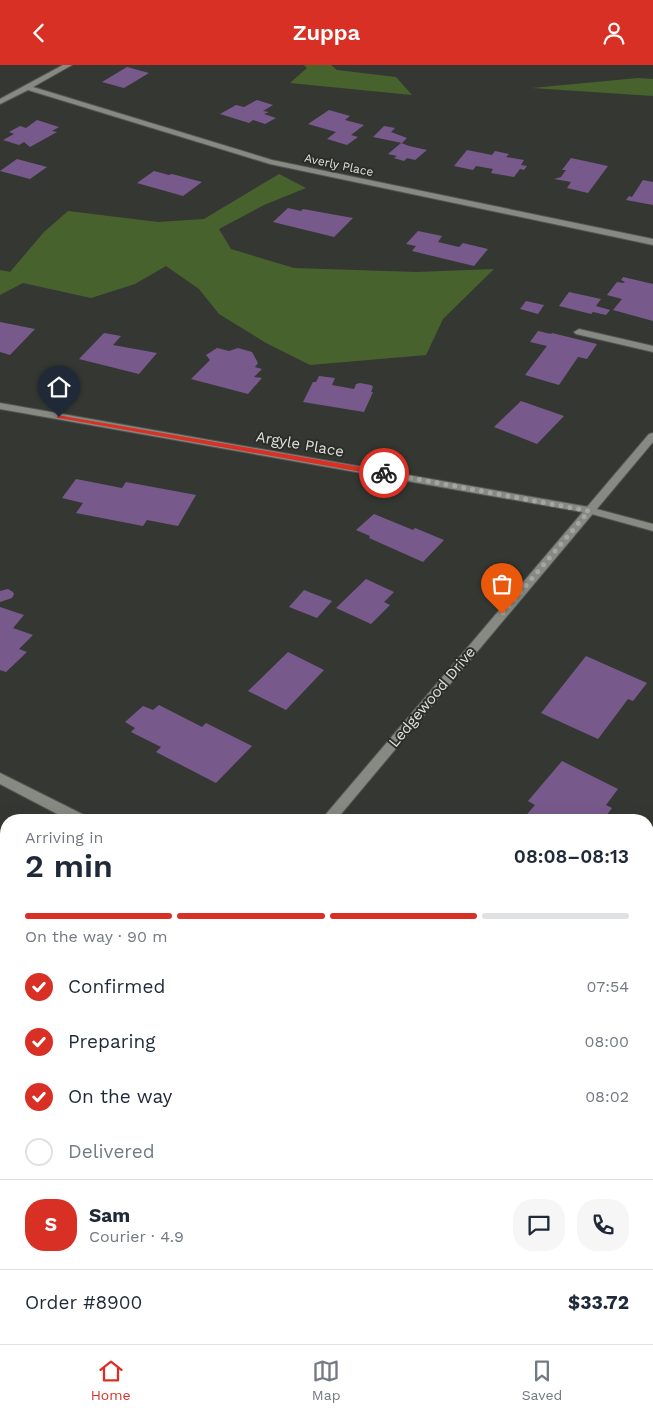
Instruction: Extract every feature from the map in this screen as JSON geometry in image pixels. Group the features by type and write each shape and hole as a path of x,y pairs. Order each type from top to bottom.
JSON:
{"street":[{"path":"0,102 68,65"},
{"name":"Averly Place","path":"26,87 270,162 653,243"},
{"path":"580,332 653,349"},
{"name":"Argyle Place","path":"0,406 589,511 653,528"},
{"name":"Ledgewood Drive","path":"333,814 653,436"},
{"path":"0,778 69,814"}],"green space":[{"path":"304,65 331,65 337,70 396,77 412,95 290,83 307,68"},
{"path":"638,78 653,79 653,96 532,88"},
{"path":"279,174 306,188 264,205 219,229 231,249 294,268 416,272 494,269 443,319 426,355 310,365 266,343 219,314 199,289 166,266 135,284 91,298 23,283 0,295 0,270 10,272 44,232 68,211 158,222 204,219"}],"building":[{"path":"127,67 149,73 124,88 102,82"},
{"path":"257,100 273,105 263,111 269,112 264,114 276,118 265,124 253,120 249,123 220,114 236,105 244,107"},
{"path":"329,110 350,116 345,120 364,125 351,135 358,137 347,145 327,139 336,132 308,124"},
{"path":"37,120 59,127 52,131 57,132 30,147 24,142 19,145 3,140 14,134 9,132 20,126 26,128"},
{"path":"384,126 395,128 391,132 407,138 402,143 373,137"},
{"path":"401,143 427,150 415,160 407,158 404,161 394,158 397,156 388,154"},
{"path":"467,150 492,155 495,151 509,154 506,157 524,160 521,165 527,166 524,170 520,169 514,177 491,173 493,169 476,166 473,170 454,166"},
{"path":"571,158 608,166 588,193 567,188 571,182 554,179 561,177 566,170 562,170"},
{"path":"17,159 47,167 30,179 0,171"},
{"path":"154,171 202,182 183,196 137,183"},
{"path":"643,180 653,182 653,205 626,200 629,196 632,197"},
{"path":"288,208 353,218 334,237 273,222"},
{"path":"418,231 442,236 438,242 459,247 463,243 488,249 474,266 412,251 416,246 406,244"},
{"path":"623,277 653,284 653,321 613,310 622,299 607,295 617,282 625,282 621,280"},
{"path":"569,292 601,299 596,306 610,310 606,315 593,312 591,314 559,306"},
{"path":"526,301 544,305 538,314 520,309"},
{"path":"0,322 35,329 10,355 0,352"},
{"path":"538,331 597,344 587,359 578,357 559,385 525,375 547,346 530,342"},
{"path":"104,333 121,336 113,345 157,353 139,374 79,359"},
{"path":"217,348 229,351 238,348 252,352 258,363 255,367 262,369 254,377 262,378 248,394 191,379 210,360 206,355"},
{"path":"319,376 335,378 332,385 354,389 356,384 360,383 371,385 373,387 371,392 373,392 364,412 303,402 313,382 316,382"},
{"path":"521,401 564,416 537,444 494,427"},
{"path":"76,479 122,488 126,482 196,495 178,526 147,520 143,526 76,513 83,503 62,498"},
{"path":"374,514 444,540 423,562 369,538 370,536 356,530"},
{"path":"366,579 394,592 384,602 390,605 371,624 336,608"},
{"path":"8,589 14,594 12,598 0,602 0,591"},
{"path":"304,590 332,601 317,618 289,607"},
{"path":"0,607 24,615 13,628 33,635 19,649 27,652 6,672 0,670"},
{"path":"288,652 324,670 286,710 248,691"},
{"path":"586,656 647,683 633,701 628,699 598,739 541,713"},
{"path":"159,705 202,727 206,723 252,746 216,783 156,752 161,747 131,732 135,728 125,722 143,706 153,710"},
{"path":"562,761 618,789 606,805 612,808 608,814 527,814 535,805 528,801"}],"way so far":[{"path":"384,473 589,511 502,614"}],"route":[{"path":"59,417 384,473"}]}
